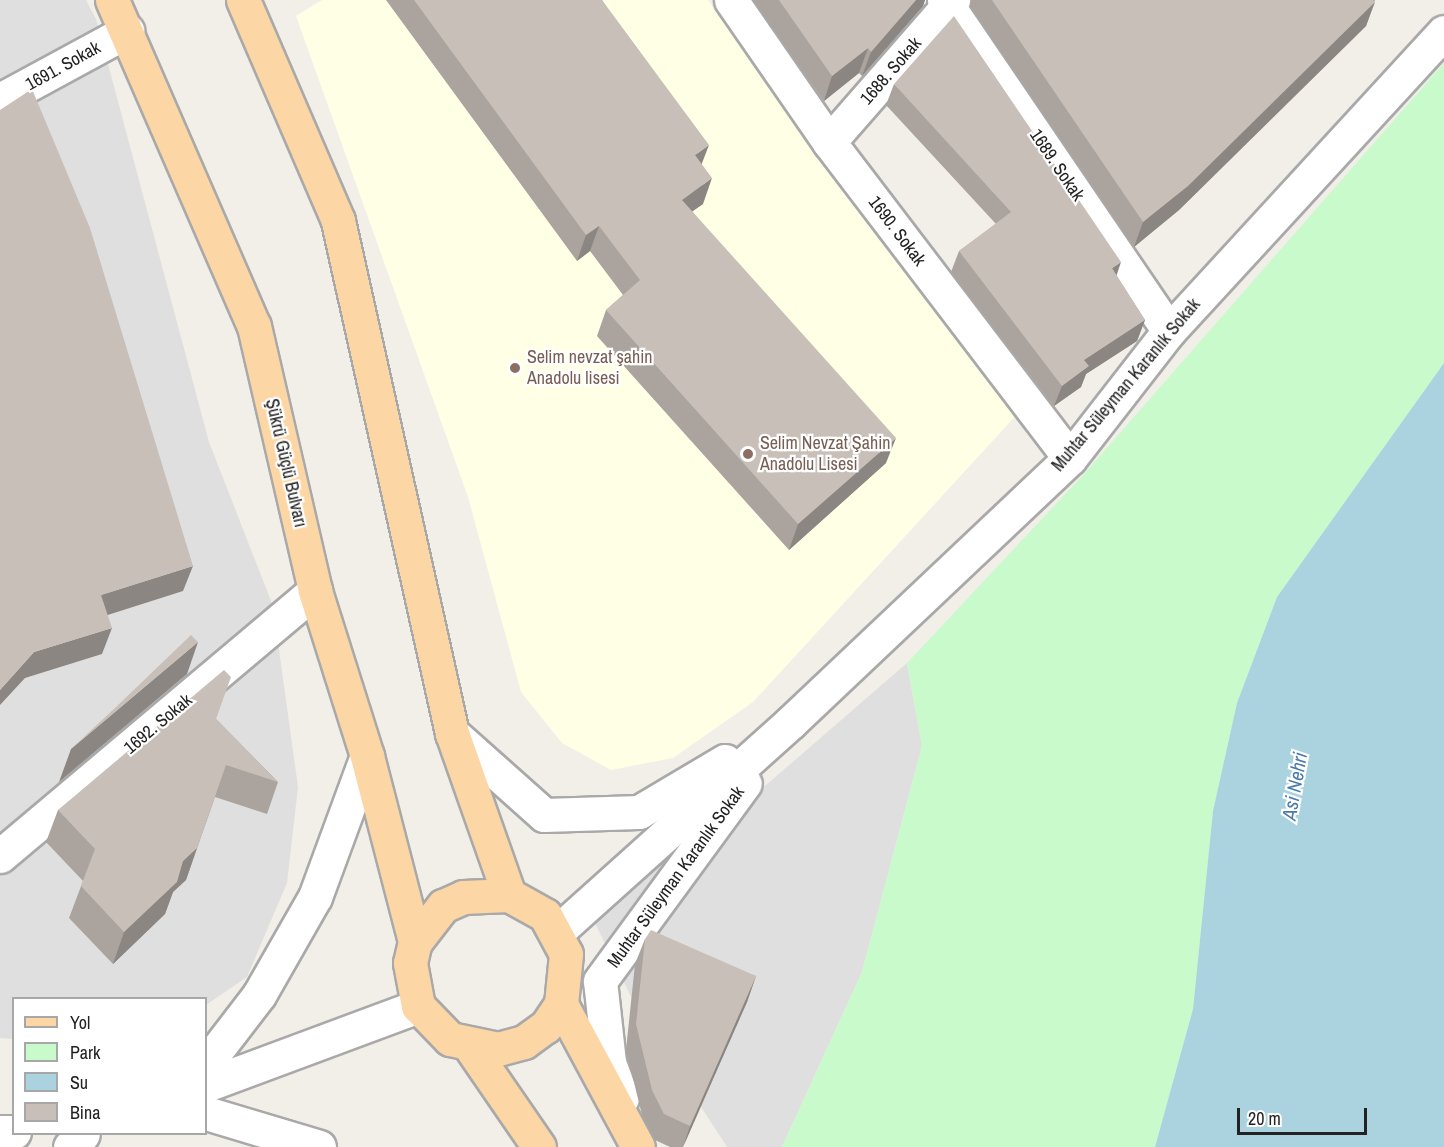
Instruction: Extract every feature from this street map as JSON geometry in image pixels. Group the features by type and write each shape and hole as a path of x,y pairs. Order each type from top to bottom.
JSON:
{"main road":[{"name":"Şükrü Güçlü Bulvarı","path":"112,0 254,326 315,591 367,756 416,942 411,985 418,1006"},
{"path":"243,0 338,221 452,733 509,895"},
{"path":"416,942 443,906 486,892 509,895 544,915 557,932 567,980 561,1004 546,1026 524,1042 498,1049 471,1048 450,1039 418,1006"},
{"path":"561,1004 639,1147"},
{"path":"471,1048 539,1147"}],"street":[{"name":"1690. Sokak","path":"731,0 829,142 1070,458"},
{"name":"1688. Sokak","path":"829,142 948,2"},
{"name":"1689. Sokak","path":"948,2 1169,331"},
{"name":"1691. Sokak","path":"0,100 127,31"},
{"name":"Muhtar Süleyman Karanlık Sokak","path":"557,932 791,722 1070,458 1169,331 1444,32"},
{"name":"1692. Sokak","path":"0,856 315,591"},
{"name":"Muhtar Süleyman Karanlık Sokak","path":"452,733 544,815 639,812 791,722"},
{"name":"Muhtar Süleyman Karanlık Sokak","path":"639,1147 609,1062 600,981 791,722"},
{"path":"207,1063 259,995 315,897 367,756"},
{"path":"207,1085 418,1006"},
{"path":"207,1113 319,1147"},
{"path":"70,1147 82,1135"}],"shaded area":[{"path":"0,0 86,0 96,19 209,442 273,606 298,787 287,883 247,977 207,1004 207,997 12,997 12,1039 0,1038"},
{"path":"322,0 708,0 825,166 1021,410 753,702 673,758 611,770 562,743 521,692 468,497 296,16"},
{"path":"907,663 922,746 862,972 782,1147 727,1147 635,1005 590,913 750,799"}],"green space":[{"path":"1444,63 1444,363 1277,597 1237,703 1213,811 1193,1009 1155,1147 782,1147 862,972 922,746 907,663 1084,474"}],"water":[{"name":"Asi Nehri","path":"1444,363 1444,1147 1155,1147 1193,1009 1213,811 1237,703 1277,597"}],"building":[{"path":"414,0 602,0 709,145 695,155 712,178 682,200 896,438 798,524 606,310 640,280 599,226 586,235"},
{"path":"779,0 916,0 871,52 868,48 832,76"},
{"path":"992,0 1373,0 1375,2 1188,186 1143,222"},
{"path":"954,16 1121,262 1112,268 1145,320 1084,360 1089,366 1062,386 959,251 1011,212 894,84"},
{"path":"32,89 90,228 193,566 101,595 112,628 34,652 0,690 0,110"},
{"path":"191,635 198,642 71,749 116,707"},
{"path":"224,670 231,677 216,719 278,782 226,765 197,848 183,861 177,882 124,932 81,886 95,849 58,810"},
{"path":"651,930 756,976 690,1126 664,1114 652,1090 636,1024 645,939"}],"place":[{"name":"Selim nevzat şahin Anadolu lisesi","path":"515,368"},
{"name":"Selim Nevzat Şahin Anadolu Lisesi","path":"748,454"}]}
